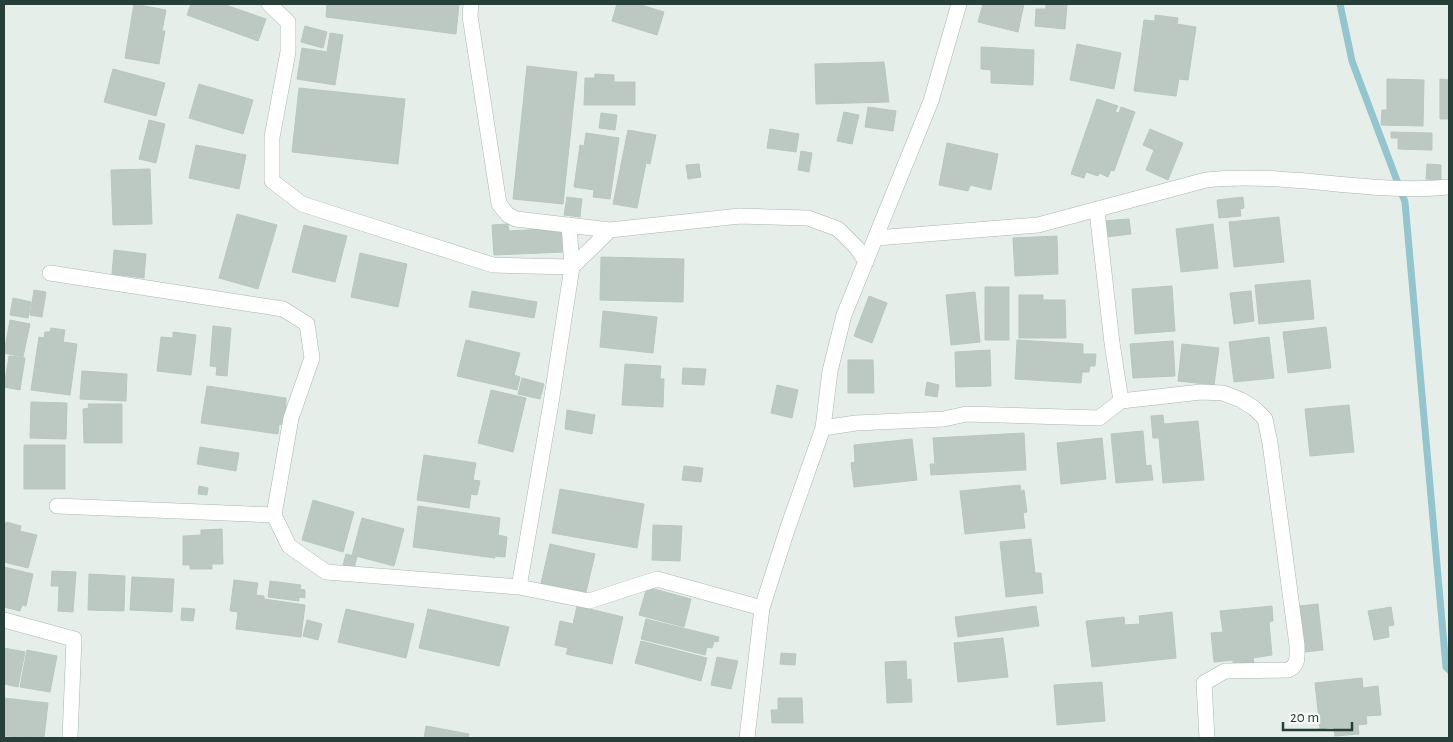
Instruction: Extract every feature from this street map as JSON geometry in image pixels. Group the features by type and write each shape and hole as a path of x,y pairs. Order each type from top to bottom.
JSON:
{"street":[{"path":"269,4 288,22 288,52 272,137 272,182 302,204 493,265 572,267 610,230"},
{"path":"471,4 470,16 499,204 508,215 516,219 610,230 740,216 808,218 838,229 857,248 866,262"},
{"path":"748,738 762,608 823,428 830,371 844,315 931,101 959,4"},
{"path":"876,238 1038,225 1097,211 1206,180 1224,178 1306,180 1402,189 1449,187"},
{"path":"1097,211 1112,343 1121,401"},
{"path":"518,587 552,403 572,267 570,225"},
{"path":"50,273 284,309 307,324 312,358 291,418 274,514 289,546 326,572 518,587 589,601 657,579 762,608"},
{"path":"823,428 856,423 944,419 966,414 1099,418 1121,401 1201,392 1223,393 1241,400 1265,418 1280,510 1298,645 1297,662 1294,668 1288,670 1224,671 1204,683 1208,738"},
{"path":"57,506 274,514"},
{"path":"4,620 74,639 71,674 70,738"}],"building":[{"path":"134,4 166,10 162,31 165,31 159,64 125,58"},
{"path":"191,4 223,4 266,19 258,41 187,15"},
{"path":"327,4 459,4 456,34 326,17"},
{"path":"617,4 638,4 664,12 657,35 612,21"},
{"path":"983,4 1024,4 1018,32 978,22"},
{"path":"1046,4 1067,4 1065,29 1035,26 1036,9 1046,9"},
{"path":"1155,15 1178,18 1177,24 1196,27 1188,80 1179,79 1176,96 1134,91 1144,20 1155,21"},
{"path":"305,26 327,32 323,48 301,42"},
{"path":"330,33 343,35 335,85 297,79 302,48 327,52"},
{"path":"1077,44 1121,53 1114,89 1070,80"},
{"path":"981,47 1034,50 1033,85 991,83 991,70 981,69"},
{"path":"884,62 889,102 816,104 815,64"},
{"path":"527,66 577,72 563,204 513,199"},
{"path":"113,69 165,83 156,116 104,102"},
{"path":"595,74 614,75 614,82 635,82 635,105 584,105 585,78 595,78"},
{"path":"1387,79 1424,80 1423,126 1381,125 1382,110 1387,110"},
{"path":"1440,79 1449,80 1449,119 1440,119"},
{"path":"199,84 253,100 243,134 189,118"},
{"path":"299,88 405,99 398,164 292,152"},
{"path":"1097,99 1118,106 1115,112 1119,113 1121,107 1135,112 1114,171 1111,170 1108,177 1099,173 1098,176 1086,172 1084,178 1071,174"},
{"path":"868,107 896,111 893,131 865,127"},
{"path":"844,112 859,115 852,144 837,141"},
{"path":"601,113 617,115 615,130 599,128"},
{"path":"149,120 165,124 156,163 139,159"},
{"path":"770,129 799,134 796,152 767,148"},
{"path":"1150,129 1183,143 1168,180 1146,170 1154,150 1143,145"},
{"path":"628,130 656,135 650,164 646,163 637,208 613,204"},
{"path":"1391,132 1432,133 1432,150 1398,149 1398,138 1391,138"},
{"path":"586,133 619,138 610,199 593,197 594,190 574,187 580,145 584,146"},
{"path":"947,143 998,154 991,190 970,185 968,191 939,185"},
{"path":"196,145 246,155 239,189 189,178"},
{"path":"801,151 812,153 809,172 798,170"},
{"path":"699,164 701,177 688,179 686,165"},
{"path":"1427,164 1441,165 1441,180 1426,179"},
{"path":"150,169 152,224 113,225 111,170"},
{"path":"567,197 582,199 580,217 564,215"},
{"path":"1243,197 1244,208 1240,209 1241,216 1219,218 1217,200"},
{"path":"237,214 277,225 258,289 219,278"},
{"path":"1279,217 1284,262 1234,267 1229,222"},
{"path":"1129,219 1131,234 1106,237 1104,221"},
{"path":"508,224 509,231 563,228 564,252 494,255 492,225"},
{"path":"1213,224 1218,268 1181,272 1176,229"},
{"path":"304,225 347,236 335,282 292,272"},
{"path":"1057,236 1058,274 1015,276 1013,238"},
{"path":"114,250 146,254 144,278 112,274"},
{"path":"360,253 407,264 398,307 351,297"},
{"path":"601,257 684,259 683,302 600,300"},
{"path":"1310,280 1314,319 1259,324 1255,285"},
{"path":"1172,286 1175,331 1135,334 1132,289"},
{"path":"985,287 1009,287 1009,340 985,340"},
{"path":"34,290 46,292 42,317 30,315"},
{"path":"472,291 537,302 534,318 469,307"},
{"path":"1251,291 1254,321 1234,324 1230,293"},
{"path":"975,292 980,342 951,345 946,295"},
{"path":"1019,295 1043,295 1043,300 1065,300 1066,338 1019,338"},
{"path":"869,296 887,303 872,343 854,336"},
{"path":"13,298 31,302 28,318 10,315"},
{"path":"603,311 657,317 653,353 600,347"},
{"path":"10,320 30,324 23,357 4,353"},
{"path":"213,326 231,328 227,376 216,375 217,367 210,366"},
{"path":"1326,327 1331,368 1288,373 1283,332"},
{"path":"51,328 65,330 63,342 77,344 70,395 31,390 39,337 44,338 45,332 50,332"},
{"path":"173,332 196,335 191,375 157,371 161,337 173,338"},
{"path":"1269,337 1274,378 1234,382 1229,342"},
{"path":"466,340 520,353 514,375 520,377 517,390 457,376"},
{"path":"1017,340 1083,344 1083,354 1096,354 1095,366 1090,366 1089,372 1082,372 1081,383 1015,379"},
{"path":"1173,341 1175,376 1133,378 1130,344"},
{"path":"1182,344 1219,348 1214,385 1178,381"},
{"path":"990,350 991,386 956,387 955,352"},
{"path":"9,356 25,358 20,390 4,387"},
{"path":"848,360 873,360 874,393 848,393"},
{"path":"625,364 661,366 660,379 664,379 663,407 622,405"},
{"path":"683,368 706,369 704,385 682,384"},
{"path":"82,371 127,374 126,401 80,399"},
{"path":"522,378 544,384 540,399 518,394"},
{"path":"927,382 939,385 937,397 925,395"},
{"path":"777,385 798,390 792,418 771,413"},
{"path":"207,386 286,398 285,425 279,424 278,434 201,423"},
{"path":"491,390 526,398 513,452 478,443"},
{"path":"31,402 67,403 66,439 30,438"},
{"path":"88,404 122,404 122,443 84,443 83,409 89,408"},
{"path":"1349,405 1354,452 1310,456 1305,409"},
{"path":"567,410 595,415 592,434 565,429"},
{"path":"1163,415 1164,424 1198,421 1204,480 1163,483 1159,438 1153,438 1151,416"},
{"path":"1143,431 1146,466 1151,465 1153,480 1116,483 1111,434"},
{"path":"1024,433 1026,470 931,475 930,464 935,464 933,438"},
{"path":"1102,438 1106,479 1061,484 1057,443"},
{"path":"912,439 917,480 854,487 851,463 855,462 854,445"},
{"path":"24,445 65,445 65,489 24,489"},
{"path":"200,447 239,453 236,471 197,464"},
{"path":"424,455 476,463 473,480 480,481 477,495 471,494 469,508 417,500"},
{"path":"684,466 703,468 701,482 682,480"},
{"path":"1020,485 1021,491 1024,490 1027,512 1023,513 1025,528 965,534 960,491"},
{"path":"199,486 208,488 207,495 198,494"},
{"path":"560,489 644,504 637,548 552,533"},
{"path":"313,500 354,512 343,552 302,540"},
{"path":"418,506 500,518 498,535 507,537 505,557 495,556 495,558 413,547"},
{"path":"362,518 404,529 394,566 352,555"},
{"path":"6,522 21,526 20,531 37,535 28,568 4,562"},
{"path":"653,525 682,526 680,561 652,560"},
{"path":"222,529 223,564 212,564 212,569 190,569 190,565 183,565 183,536 201,535 201,530"},
{"path":"1031,539 1035,573 1041,573 1043,593 1006,597 1000,542"},
{"path":"550,544 595,554 586,592 541,583"},
{"path":"346,554 357,557 354,568 343,565"},
{"path":"4,567 33,574 26,606 22,605 20,611 4,607"},
{"path":"52,571 76,572 73,612 58,611 59,586 51,586"},
{"path":"89,574 125,576 124,611 88,610"},
{"path":"132,577 174,579 172,612 130,610"},
{"path":"234,580 258,583 256,595 264,596 264,599 305,605 301,637 236,629 238,612 230,611"},
{"path":"270,581 301,585 300,589 305,590 305,598 299,597 299,601 268,597"},
{"path":"647,587 691,599 684,627 639,615"},
{"path":"1318,604 1323,650 1305,652 1299,606"},
{"path":"577,606 623,617 612,664 566,654 568,648 555,645 560,621 573,624"},
{"path":"1036,606 1039,626 958,637 955,617"},
{"path":"1272,606 1273,621 1269,622 1272,655 1253,658 1254,664 1233,666 1233,660 1214,662 1211,633 1223,632 1220,611"},
{"path":"1391,607 1394,625 1388,626 1389,637 1374,640 1368,611"},
{"path":"182,608 195,609 193,621 181,620"},
{"path":"346,609 414,624 406,658 338,642"},
{"path":"428,609 509,627 499,666 419,648"},
{"path":"1172,612 1176,658 1092,667 1086,621 1124,617 1125,625 1140,624 1139,616"},
{"path":"646,619 719,637 718,642 714,641 712,648 707,647 705,655 641,639"},
{"path":"307,620 322,624 318,640 303,636"},
{"path":"1003,638 1008,677 958,682 954,643"},
{"path":"641,641 707,658 701,681 635,663"},
{"path":"4,648 25,652 18,687 4,684"},
{"path":"27,650 57,656 50,692 20,687"},
{"path":"781,653 796,654 795,665 780,664"},
{"path":"717,657 738,661 731,689 711,685"},
{"path":"906,661 907,680 911,679 912,702 887,703 885,662"},
{"path":"1362,678 1363,688 1378,686 1381,715 1366,716 1367,724 1358,725 1359,734 1335,736 1334,727 1320,729 1315,683"},
{"path":"1102,682 1105,721 1057,725 1054,685"},
{"path":"4,698 48,703 44,738 4,736"},
{"path":"778,698 802,698 803,723 772,723 771,710 778,710"},
{"path":"426,726 469,734 468,738 424,738"}],"waterway":[{"path":"1340,4 1352,61 1405,202 1446,667 1449,670"}]}
